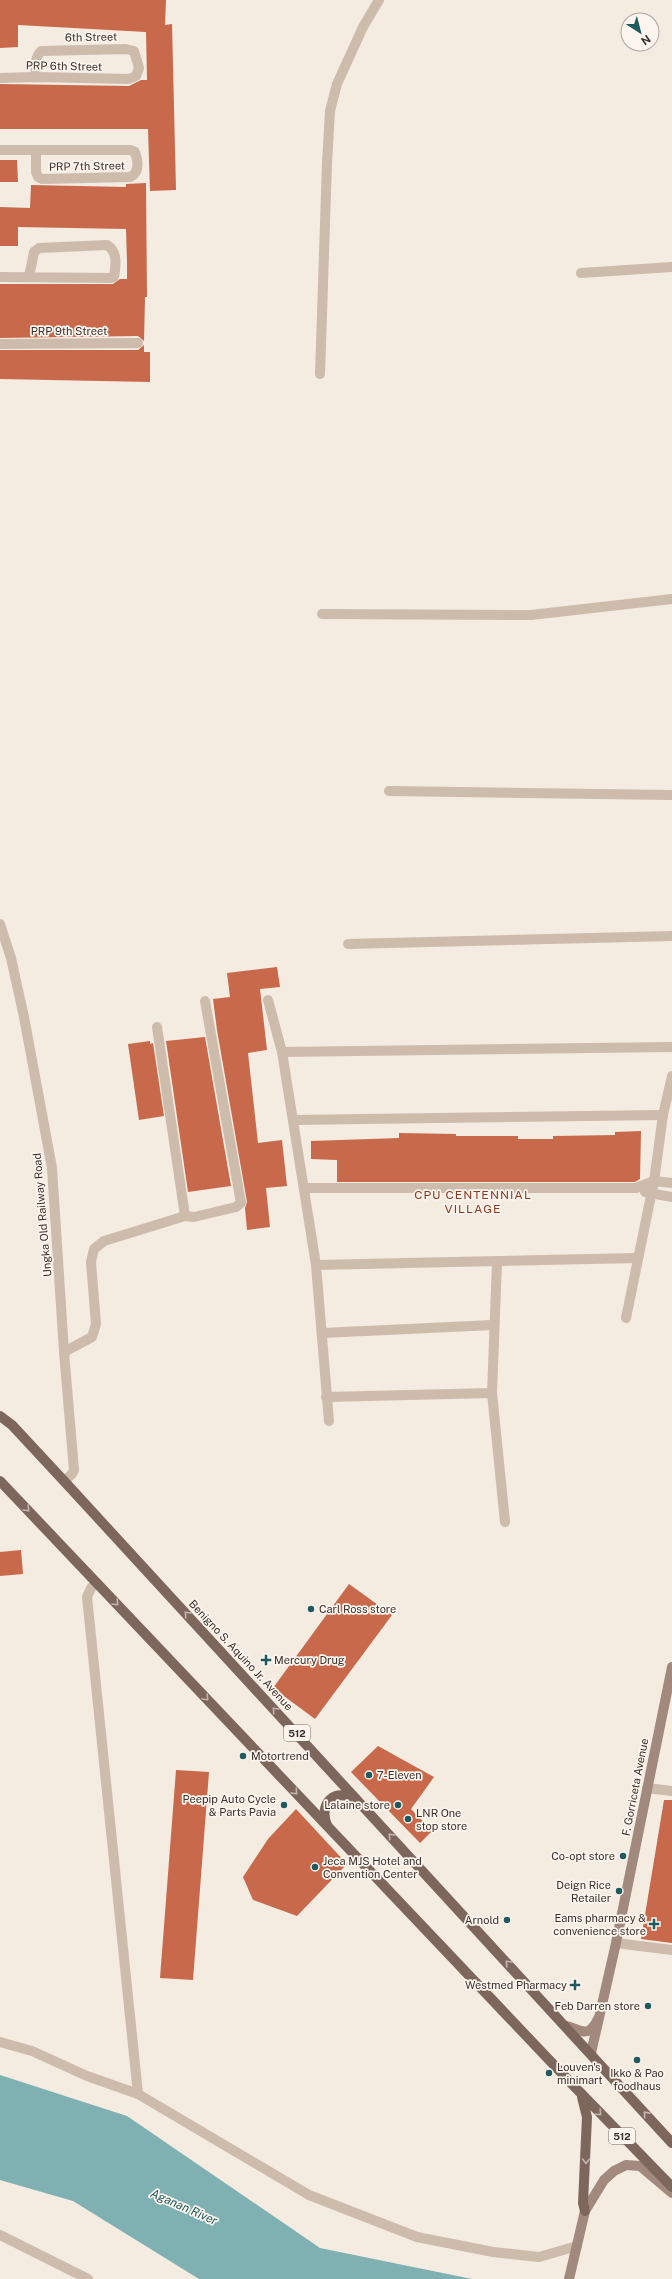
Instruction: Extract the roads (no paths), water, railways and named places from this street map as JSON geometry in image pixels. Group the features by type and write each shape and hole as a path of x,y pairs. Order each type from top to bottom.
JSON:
{"main road":[{"name":"Benigno S. Aquino Jr. Avenue","path":"0,1416 12,1425 64,1481 591,2053 672,2143"},
{"name":"512","path":"0,1481 572,2084 672,2187"},
{"name":"F. Gorriceta Avenue","path":"591,2053 603,2006 672,1667"},
{"path":"328,1827 324,1816 324,1807 329,1800 337,1796 346,1796 359,1802"},
{"path":"566,2026 580,2033 587,2032 596,2023 603,2006"},
{"path":"572,2084 582,2096 587,2113 583,2203 585,2211"},
{"path":"569,2279 585,2211 609,2175 626,2165 634,2164 644,2168 672,2193"}],"street":[{"path":"320,374 330,111 337,84 363,27 379,0"},
{"name":"6th Street","path":"36,76 35,62 37,55 41,51 126,49 134,51 139,68 136,76 129,79"},
{"name":"PRP 6th Street","path":"0,78 36,76 129,79"},
{"name":"PRP 7th Street","path":"0,150 130,150 135,152 137,170 134,175 130,177 42,179 38,177 36,172 36,151"},
{"path":"0,277 111,278 114,273 115,254 113,249 107,245 38,248 34,252 30,277"},
{"path":"581,273 672,267"},
{"name":"PRP 9th Street","path":"0,344 138,343"},
{"path":"322,614 531,615 672,599"},
{"path":"389,791 672,795"},
{"name":"Ungka Old Railway Road","path":"0,924 11,958 24,1017 52,1168 64,1352 74,1470 72,1474 64,1481"},
{"path":"348,944 672,936"},
{"path":"268,1000 282,1052 316,1265 329,1420"},
{"path":"64,1352 92,1337 96,1324 91,1262 94,1249 104,1241 185,1216 194,1217 240,1206 241,1203 205,1001"},
{"path":"157,1027 185,1216"},
{"path":"282,1052 672,1046"},
{"path":"626,1318 654,1181 663,1115 672,1076"},
{"path":"293,1120 663,1115"},
{"path":"304,1188 636,1188 654,1181 672,1183"},
{"path":"636,1188 651,1194 672,1197"},
{"path":"316,1265 638,1258"},
{"path":"497,1262 493,1325 492,1393 505,1522"},
{"path":"322,1334 493,1325"},
{"path":"326,1397 492,1393"},
{"path":"97,1583 91,1588 87,1596 138,2094"},
{"path":"647,1788 672,1791"},
{"path":"616,1944 672,1950"},
{"path":"0,2042 32,2051 87,2076 138,2094 193,2128 309,2195 417,2237 493,2252 539,2258 577,2246"},
{"path":"0,2234 88,2279"}],"water":[{"name":"Aganan River","path":"0,2075 127,2116 320,2248 472,2279 199,2279 73,2201 0,2180"}],"place":[{"name":"Carl Ross store","path":"311,1609"},
{"name":"Mercury Drug","path":"266,1660"},
{"name":"Motortrend","path":"243,1756"},
{"name":"7-Eleven","path":"369,1775"},
{"name":"Peepip Auto Cycle & Parts Pavia","path":"284,1805"},
{"name":"Lalaine store","path":"398,1805"},
{"name":"LNR One stop store","path":"408,1819"},
{"name":"Co-opt store","path":"623,1856"},
{"name":"Jeca MJS Hotel and Convention Center","path":"315,1867"},
{"name":"Deign Rice Retailer","path":"619,1891"},
{"name":"Arnold","path":"507,1920"},
{"name":"Eams pharmacy & convenience store","path":"654,1924"},
{"name":"Westmed Pharmacy","path":"575,1985"},
{"name":"Feb Darren store","path":"648,2006"},
{"name":"Ikko & Pao foodhaus","path":"637,2060"},
{"name":"Louven's minimart","path":"549,2073"}],"district":[{"name":"CPU CENTENNIAL VILLAGE","path":"473,1202"}]}
